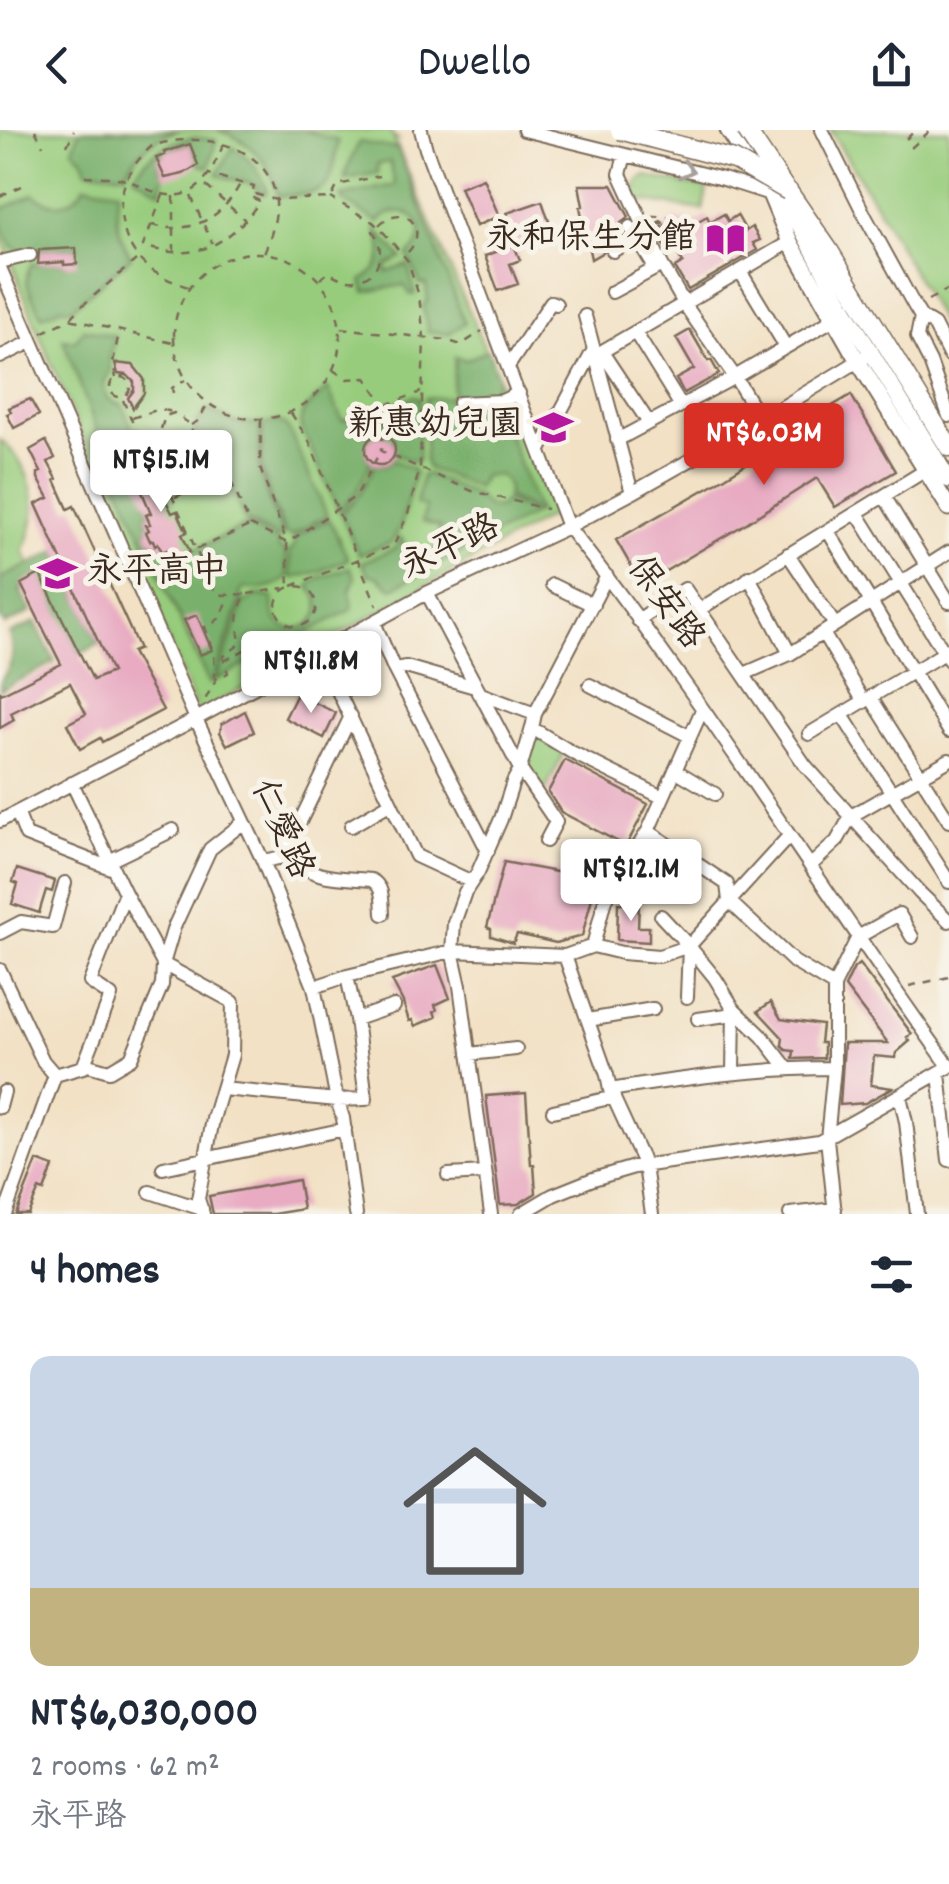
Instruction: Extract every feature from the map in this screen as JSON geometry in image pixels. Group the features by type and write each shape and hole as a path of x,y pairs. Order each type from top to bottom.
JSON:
{"highway":[{"path":"620,130 734,160 779,191"},
{"path":"748,130 779,191 828,249 949,447"}],"main road":[{"path":"728,130 779,191 949,508"},
{"path":"779,191 790,242 834,319 865,357 949,480"}],"street":[{"name":"保安路","path":"421,130 568,527 702,710 946,1069"},
{"path":"524,130 779,191"},
{"path":"748,130 839,262 949,439"},
{"path":"822,130 918,312 934,325 949,355"},
{"path":"625,155 620,174 659,266 761,420"},
{"path":"613,250 643,229"},
{"path":"540,450 596,353 790,242"},
{"path":"0,265 30,255"},
{"name":"仁愛路","path":"0,265 263,861 314,988 344,1130 356,1214"},
{"path":"612,292 659,266"},
{"path":"740,271 786,347"},
{"path":"508,365 551,302 556,304"},
{"path":"918,312 917,337 949,416"},
{"path":"585,316 632,494"},
{"path":"617,440 834,319"},
{"path":"636,332 681,406"},
{"path":"0,357 31,342"},
{"path":"596,353 649,423"},
{"name":"永平路","path":"0,821 426,593 632,494 865,357"},
{"path":"460,403 502,401 519,393"},
{"path":"700,609 926,470"},
{"path":"884,496 949,602"},
{"path":"809,734 948,654 857,513"},
{"path":"828,530 949,730"},
{"path":"744,674 790,654 949,552"},
{"path":"788,554 868,700 949,821"},
{"path":"491,1214 452,951 454,923 464,892 488,851 534,721 607,576"},
{"path":"749,577 790,654"},
{"path":"552,584 593,605"},
{"path":"638,620 685,588 805,765 949,921"},
{"path":"426,593 520,769 556,822 546,841"},
{"path":"378,620 394,668 488,851"},
{"path":"319,651 416,856 470,881"},
{"path":"394,668 406,667 477,690 534,721 573,753 662,797"},
{"path":"590,685 689,736"},
{"path":"593,946 604,903 648,831 702,710"},
{"path":"283,857 351,716"},
{"path":"842,716 948,878 920,893"},
{"path":"810,866 837,841 851,816 949,760"},
{"path":"674,770 715,794"},
{"path":"72,783 163,964 234,1002 232,1055 198,1199 202,1212"},
{"path":"351,826 391,802"},
{"path":"17,812 26,835 111,865 174,830"},
{"path":"55,1075 88,1065 108,1071 131,1058 162,985 163,964 174,927 210,850 244,822"},
{"path":"648,831 728,884 729,901 794,962 834,986"},
{"path":"314,988 347,976 452,951 565,956 593,946 659,956 688,946 789,836"},
{"path":"263,861 283,857 327,878 377,882 383,914"},
{"path":"0,933 21,922 53,927 65,883"},
{"path":"82,1067 111,996 90,982 125,893"},
{"path":"790,1214 835,1212 827,1139 834,1068 834,986 858,938 899,914 912,937"},
{"path":"661,916 715,978 734,1012 763,1037 787,1068"},
{"path":"687,998 688,946"},
{"path":"565,956 612,1093 645,1166 652,1214"},
{"path":"0,970 43,1061 55,1075"},
{"path":"222,1089 337,1100 366,1099 347,976"},
{"path":"356,1020 394,1006"},
{"path":"588,1020 652,1009"},
{"path":"698,1019 734,1012"},
{"path":"734,1012 734,1072"},
{"path":"469,1054 516,1049"},
{"path":"552,1111 612,1093 734,1072 834,1068"},
{"path":"521,1214 592,1179 645,1166 827,1139 946,1069 949,1160"},
{"path":"5,1214 55,1075"},
{"path":"900,1096 917,1214"},
{"path":"163,1168 344,1130"},
{"path":"448,1175 485,1173"},
{"path":"150,1192 202,1212"}],"path":[{"path":"35,130 44,146"},
{"path":"67,146 74,130"},
{"path":"906,139 916,130"},
{"path":"910,148 931,130"},
{"path":"178,134 153,145 135,164 122,190 121,216 127,242 137,260 164,279 189,288"},
{"path":"85,176 126,180 174,196 190,193 204,184 227,137 231,138"},
{"path":"242,146 269,176 276,200 274,230 264,253"},
{"path":"162,194 143,246 174,253 199,252 226,238 246,221 260,201 251,197 254,187 209,174"},
{"path":"331,198 338,185 379,176"},
{"path":"0,196 29,183"},
{"path":"152,225 181,229 204,223 227,205 240,183"},
{"path":"204,184 246,221"},
{"path":"190,193 213,245"},
{"path":"152,451 213,588 223,595 289,587 394,545 408,514 420,467 424,337 419,296 404,256 373,222 331,198 276,200 253,193"},
{"path":"174,196 174,253"},
{"path":"378,226 392,215 403,215 413,221 416,242 404,256"},
{"path":"654,216 672,220 643,229 663,220 654,216"},
{"path":"318,280 329,272 349,281 359,280 376,268 381,249 370,227 373,222"},
{"path":"264,253 284,257 318,280 332,302 339,342 332,369 315,394 290,412 261,419 243,418 208,403 186,380 174,343 175,324 189,288 204,272 222,260 264,253"},
{"path":"31,342 70,319 137,260"},
{"path":"918,312 949,288"},
{"path":"70,319 174,343"},
{"path":"339,328 461,344 493,323"},
{"path":"116,378 112,362 120,330"},
{"path":"287,543 356,496 381,451 385,405 366,378 347,379 332,369"},
{"path":"116,378 124,378 130,386 122,397 110,390 116,378"},
{"path":"173,393 172,388 186,380"},
{"path":"385,405 422,392"},
{"path":"122,397 146,454"},
{"path":"191,426 208,403"},
{"path":"131,418 160,409 174,413 191,426 194,457 193,463 185,467 166,458 158,439 165,416 174,413"},
{"path":"290,412 308,441 378,620"},
{"path":"261,419 260,468 287,543 289,587 278,599 277,612 291,626 304,624 314,614 315,601 309,591 289,587"},
{"path":"98,474 161,447"},
{"path":"381,451 472,491 546,509"},
{"path":"188,466 196,488"},
{"path":"173,498 228,475 250,525 287,543"},
{"path":"195,550 250,525"},
{"path":"215,681 228,673 223,658 240,644 237,620 247,594"},
{"path":"198,716 215,681 214,650 204,628 218,621 230,595"},
{"path":"224,661 262,641"},
{"path":"893,989 949,978"}],"green space":[{"path":"0,130 390,130 398,139 394,139 556,513 198,713 0,233"},
{"path":"80,130 179,130 147,146 125,174 87,170 73,149"},
{"path":"217,130 304,130 338,141 333,171 318,191 278,196 270,173 257,154"},
{"path":"830,130 949,130 949,337 879,210"},
{"path":"195,137 216,140 209,167 190,158 195,156 189,144 180,145 157,158 161,170 166,168 160,191 134,176 160,149"},
{"path":"359,142 398,149 465,323 448,334 428,331 423,306 428,300 426,284 420,284 408,255 420,236 415,219 398,212 378,222 343,201 342,196 395,185 390,162 377,164 378,173 345,179"},
{"path":"233,147 258,171 267,190 265,194 257,191 258,186 217,175"},
{"path":"646,176 707,188 703,210 636,200 636,185"},
{"path":"85,185 119,190 118,225 131,257 71,309 61,307 42,316 29,290 28,270 32,264 65,265 76,248 19,251 5,233 0,210 34,194 48,202 62,203 74,198"},
{"path":"375,228 402,258 386,266 387,272 408,265 415,294 411,295 404,285 365,292 362,280 375,270 381,257"},
{"path":"84,329 115,336 105,392 122,405 142,449 109,463 63,339 75,341"},
{"path":"488,350 498,377 492,397 453,397 453,412 499,410 538,512 507,497 507,484 499,475 483,476 477,488 428,468 425,461 426,398 452,397 455,357 466,360"},
{"path":"328,388 342,420 371,415 382,406 380,435 370,439 366,448 371,463 355,493 339,511 300,424 303,411"},
{"path":"415,396 420,399 415,462 395,454 393,442 384,436 386,407"},
{"path":"207,409 234,422 260,424 259,468 283,535 279,537 245,520 223,471 187,487 197,456 195,427"},
{"path":"279,421 288,428 328,517 292,536 286,534 271,501 262,467 263,424"},
{"path":"0,440 21,463 27,477 32,491 33,521 23,551 30,565 0,579"},
{"path":"392,460 413,469 415,474 401,525 392,542 359,555 341,514 358,496 375,465 387,465"},
{"path":"147,461 163,495 146,503 151,513 146,515 150,524 146,532 150,541 167,550 172,560 247,525 278,541 279,548 286,552 287,577 283,581 240,592 241,599 209,684 114,474"},
{"path":"427,474 477,496 488,508 500,507 506,500 534,514 393,588 368,575 362,562 396,548 401,538 413,561 437,549 440,527 422,522 426,507 416,504 422,476"},
{"path":"330,520 348,559 320,571 291,577 290,551 294,539"},
{"path":"57,551 99,644 80,654 21,584 20,591 31,612 5,625 0,618 0,579"},
{"path":"350,567 355,578 350,591 352,609 216,680 244,601 253,596 273,598 274,615 281,625 291,629 302,627 318,613 318,601 309,587 316,579"},
{"path":"35,622 55,662 0,690 12,659 10,634"},
{"path":"534,733 564,753 543,795 521,759"}],"building":[{"path":"190,144 198,165 165,178 156,158"},
{"path":"483,178 499,216 476,226 460,187"},
{"path":"579,185 612,185 629,217 621,223 622,233 591,259 580,207 583,206"},
{"path":"542,201 554,236 518,248 507,213"},
{"path":"724,214 728,221 737,215 746,231 752,227 760,240 753,243 757,250 688,290 675,268 683,263 672,244 665,247 659,234 664,231 662,227 676,219 695,223 707,216 710,222"},
{"path":"514,245 520,260 510,264 518,284 498,291 485,256"},
{"path":"76,248 77,264 38,264 39,250"},
{"path":"690,330 719,374 684,393 676,379 694,369 676,338"},
{"path":"115,363 133,365 144,379 144,393 133,408 128,398 134,382 127,375 118,374"},
{"path":"851,395 896,471 835,507 817,478 642,585 616,540 714,484 792,435 790,431"},
{"path":"30,399 39,415 14,428 7,414 11,412 9,408"},
{"path":"380,435 391,439 395,450 391,461 380,465 369,461 365,450 369,439"},
{"path":"46,441 55,458 48,462 55,480 68,509 74,506 139,649 132,652 163,710 102,742 100,738 80,749 67,724 86,714 70,683 11,713 14,720 0,728 0,691 1,694 61,664 21,584 40,574 93,680 112,672 36,504 49,498 30,450"},
{"path":"150,462 172,513 177,511 187,532 182,534 190,552 172,560 167,550 162,552 158,543 150,541 146,532 146,525 150,524 146,515 151,513 132,469"},
{"path":"197,615 212,650 200,655 184,620"},
{"path":"297,694 336,713 324,738 285,718"},
{"path":"245,711 254,732 227,745 220,732 222,724"},
{"path":"565,760 648,804 626,846 561,812 548,792"},
{"path":"504,862 588,878 587,884 595,886 582,936 556,943 517,934 513,943 491,936 487,927"},
{"path":"17,869 55,881 52,892 46,890 39,913 12,904 18,884 13,882"},
{"path":"618,903 639,904 638,927 649,927 649,942 617,940"},
{"path":"859,964 912,1034 895,1058 874,1056 871,1085 892,1088 865,1103 840,1105 844,1043 888,1043 845,987"},
{"path":"437,965 450,998 435,1005 436,1017 415,1026 409,1021 392,981"},
{"path":"771,1002 781,1019 822,1025 820,1043 824,1043 824,1058 793,1059 794,1051 786,1050 783,1038 758,1011"},
{"path":"526,1093 536,1193 518,1204 500,1205 486,1096"},
{"path":"37,1161 53,1167 44,1191 39,1189 28,1214 16,1214"},
{"path":"298,1180 303,1209 273,1214 213,1214 209,1196"}],"place":[{"name":"永和保生分館","path":"726,240"},
{"name":"新惠幼兒園","path":"553,427"},
{"name":"永平高中","path":"57,574"}]}
